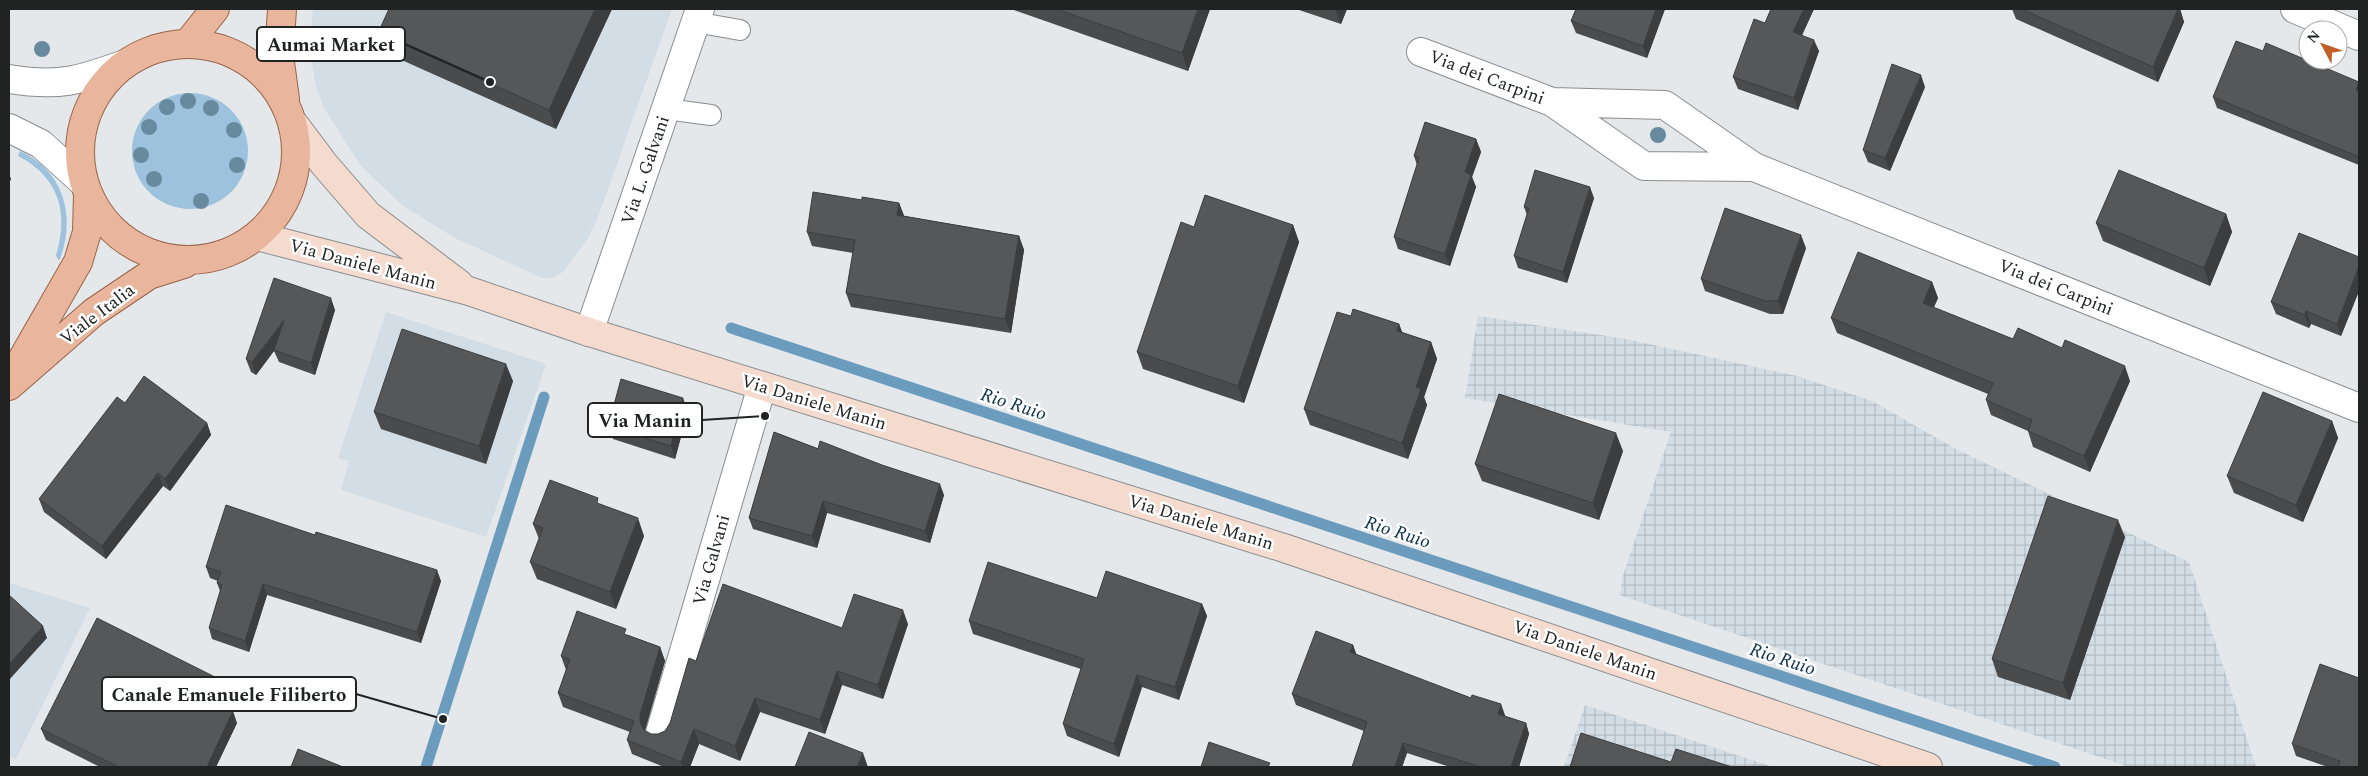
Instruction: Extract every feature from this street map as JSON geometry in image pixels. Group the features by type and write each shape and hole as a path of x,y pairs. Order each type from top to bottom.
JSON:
{"main road":[{"path":"188,43 215,9"},
{"path":"85,188 104,221 130,244 159,258 197,260 229,253 257,236 280,211 294,180 298,154 279,54 282,9"},
{"name":"Viale Italia","path":"9,381 78,262 87,232 85,188 80,166 80,144 84,120 98,92 107,80 124,64 144,53 166,46 188,43 218,47 246,59 269,79 290,114"},
{"name":"Via Daniele Manin","path":"290,114 324,164 368,215 468,291"},
{"name":"Via Daniele Manin","path":"257,236 468,291 589,332 1284,548 1928,767"},
{"name":"Viale Italia","path":"9,386 94,312 149,275 197,260"}],"street":[{"path":"2294,9 2359,36"},
{"name":"Via L. Galvani","path":"589,332 697,16"},
{"name":"Via dei Carpini","path":"1421,52 1552,102 1644,166 1754,167"},
{"path":"9,80 40,84 69,82 124,64"},
{"name":"Via dei Carpini","path":"1552,102 1665,105 1754,167 2359,408"},
{"path":"9,128 41,144 85,188"},
{"name":"Via Galvani","path":"660,733 762,386"}],"lane":[{"path":"697,16 740,30"},
{"path":"666,109 710,115"}],"shaded area":[{"path":"313,9 672,9 597,220 587,240 563,272 552,278 542,278 453,237 402,205 361,166 324,108 316,87 309,47"},
{"path":"190,93 212,97 231,110 244,129 248,151 244,173 231,192 212,205 190,209 168,205 149,192 136,173 132,151 136,129 149,110 168,97"},
{"path":"20,151 47,170 62,196 66,211 67,227 65,243 58,260 56,255 61,225 57,198 43,174 18,156"},
{"path":"386,312 546,364 486,537 341,490 349,461 338,458"},
{"path":"1478,316 1626,339 1797,376 1872,401 1956,449 2189,562 2256,767 2129,767 1620,595 1622,579 1671,432 1465,398"},
{"path":"9,583 90,608 16,759 9,756"},
{"path":"1585,705 1773,767 1564,767"}],"building":[{"path":"389,9 595,9 549,110 378,33"},
{"path":"1056,9 1198,9 1182,53"},
{"path":"1576,9 1656,9 1643,46 1571,21"},
{"path":"1771,9 1804,9 1793,32 1814,40 1794,98 1733,77 1754,19 1765,23"},
{"path":"2021,9 2178,9 2153,67"},
{"path":"2236,41 2263,51 2266,43 2298,56 2298,70 2330,70 2359,82 2356,90 2359,92 2359,157 2213,97"},
{"path":"1892,64 1921,75 1885,158 1863,150"},
{"path":"1425,122 1476,139 1465,172 1471,175 1445,254 1394,237 1419,158 1414,156"},
{"path":"1535,170 1590,187 1563,272 1514,256 1529,208 1524,207"},
{"path":"2119,170 2226,214 2204,268 2096,223"},
{"path":"813,192 862,200 862,197 899,203 897,215 1019,236 1005,319 846,293 855,240 807,232"},
{"path":"1205,195 1293,225 1238,386 1137,352 1181,222 1194,227"},
{"path":"1725,208 1801,235 1778,301 1765,301 1701,279"},
{"path":"2299,233 2359,257 2359,266 2337,324 2306,311 2305,315 2271,302"},
{"path":"1858,252 1932,282 1923,303 2013,339 2018,328 2062,348 2065,340 2125,366 2084,456 2028,431 2032,420 1986,400 1993,383 1831,318"},
{"path":"274,278 331,298 311,363 274,350 284,320 252,362 246,359"},
{"path":"1353,309 1399,324 1397,331 1431,342 1416,387 1421,389 1402,443 1304,409 1337,312 1351,316"},
{"path":"402,329 506,364 479,446 374,412"},
{"path":"144,376 207,423 165,479 158,473 102,546 39,499 117,397 125,403"},
{"path":"621,379 683,398 671,446 608,427"},
{"path":"2263,392 2332,421 2296,505 2227,476"},
{"path":"1499,394 1616,433 1593,503 1475,464"},
{"path":"774,432 818,449 820,441 882,465 940,484 925,531 823,501 812,536 749,518"},
{"path":"550,480 598,498 597,503 638,518 610,592 530,562 543,528 533,524"},
{"path":"2048,496 2118,520 2063,683 1992,659"},
{"path":"226,505 315,535 316,532 437,570 417,632 263,584 245,641 209,628 222,585 217,583 221,572 206,567"},
{"path":"988,562 1097,598 1106,571 1202,604 1175,687 1137,675 1114,744 1063,724 1084,659 969,621"},
{"path":"723,584 842,628 854,594 903,610 878,685 837,671 820,720 755,698 735,746 694,729 681,762 627,740 634,721 558,693 570,659 561,656 577,611 626,629 624,634 660,647 640,715 640,722 644,730 651,734 665,731 670,723 689,658 696,661"},
{"path":"9,595 43,626 9,664"},
{"path":"97,618 219,679 212,701 233,711 207,767 119,767 41,729"},
{"path":"1316,631 1353,645 1350,652 1471,698 1472,695 1501,704 1498,714 1526,723 1511,767 1481,767 1403,743 1395,767 1352,767 1367,722 1292,694"},
{"path":"2320,664 2359,678 2359,767 2338,767 2340,761 2292,744"},
{"path":"809,732 863,753 857,767 795,767"},
{"path":"1581,733 1671,762 1676,749 1732,767 1570,767"},
{"path":"1209,742 1270,763 1268,767 1201,767"},
{"path":"298,749 343,767 291,767"}],"waterway":[{"name":"Rio Ruio","path":"731,328 2055,767"},
{"path":"426,767 544,397"}],"place":[{"name":"Aumai Market","path":"490,82"},
{"name":"Via Manin","path":"765,416"},
{"name":"Canale Emanuele Filiberto","path":"443,719"}]}
